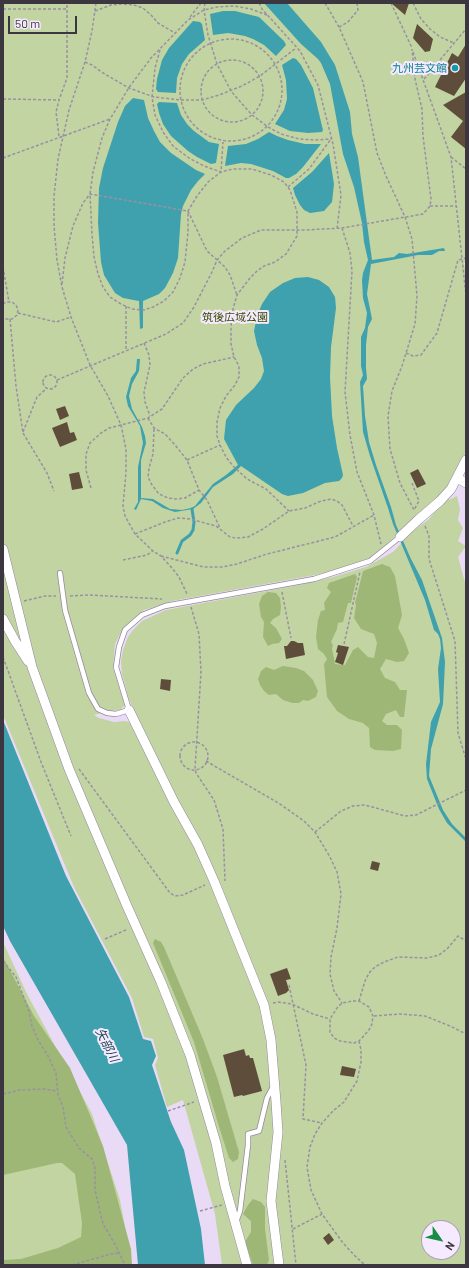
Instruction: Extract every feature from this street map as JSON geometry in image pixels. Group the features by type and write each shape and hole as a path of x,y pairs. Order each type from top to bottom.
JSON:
{"street":[{"path":"400,538 440,501 450,488 466,460"},
{"path":"456,478 466,483"},
{"path":"3,549 32,667 70,769 176,1019 203,1098 216,1143 229,1203 247,1265"},
{"path":"3,619 32,667"},
{"path":"129,710 174,802 198,845 264,1005 271,1040 278,1132 271,1201 279,1265"}],"lane":[{"path":"60,573 65,610 89,693 98,709 106,713 116,714 129,710 116,667 119,647 125,630 142,616 164,606 314,579 370,561 400,538"},
{"path":"235,1224 240,1211 248,1134 259,1131 267,1098 275,1084"}],"path":[{"path":"59,136 56,112 67,78 67,3"},
{"path":"96,3 85,62 69,110 58,159 54,196 54,226 57,260 62,287 71,317 90,365 108,396 121,425 126,449 126,472 123,506 125,516 135,534 153,551 161,556 179,577 189,601 199,634 201,672 195,769 196,774 214,800 223,829 225,882"},
{"path":"201,3 188,20 151,58 129,88 110,118 102,138 93,172 90,194 94,257 103,288 110,297 132,309 144,310 153,307 173,292 180,278 185,262 188,232 188,211 208,182 220,172 233,169 252,169 271,175 284,182 288,187 297,212 297,236 286,254 275,262 264,266 257,271 237,296 233,309 231,344 234,357 239,366 238,377 235,385 226,396 220,408 217,422 217,436 226,457 233,466 247,479 266,489 289,511"},
{"path":"205,3 204,10 217,64 231,91 252,115 268,127 281,134 299,139 332,139"},
{"path":"259,3 267,15 300,52 318,85 332,139 341,195 337,229"},
{"path":"325,3 339,27 363,82 377,153 405,217 412,238 417,296 415,324 392,391 388,416 389,442 400,483 419,519 424,524 429,536 429,559 455,641 458,733 466,758"},
{"path":"339,27 348,22 358,10 357,3"},
{"path":"391,3 412,49 451,157 466,295"},
{"path":"413,3 421,19 430,29 440,37 454,43"},
{"path":"95,12 111,5 134,5 143,8 158,23 175,33"},
{"path":"188,20 204,10 217,7 234,6 251,9 267,15"},
{"path":"3,9 67,9"},
{"path":"424,80 466,29"},
{"path":"228,38 246,40 262,48 276,64 282,77 283,95 278,112 268,127 254,137 238,142 223,142 206,136 193,126 184,112 181,100 180,80 186,64 197,52 211,43 228,38"},
{"path":"160,48 157,55 152,97 155,115 163,132 173,146 189,158 220,172"},
{"path":"85,62 129,88 152,97 181,100 202,100 231,91 260,76 296,48"},
{"path":"23,433 37,397 46,389 51,390 55,387 57,380 166,334 183,322 194,307 217,260 225,251 242,238 261,230 337,229 423,214 430,206 431,199 423,136 422,110 415,79 412,49"},
{"path":"226,60 237,60 247,63 260,76 263,88 263,99 252,115 242,121 232,123 222,121 213,116 206,109 202,100 201,90 203,80 209,71 217,64 226,60"},
{"path":"3,99 59,100"},
{"path":"3,158 110,118"},
{"path":"288,187 309,169 332,139"},
{"path":"220,172 223,142"},
{"path":"451,157 466,169"},
{"path":"62,287 65,258 73,226 83,203 90,194"},
{"path":"90,194 188,211"},
{"path":"430,206 456,206"},
{"path":"188,211 207,251 225,267 230,275 237,296"},
{"path":"342,228 350,252 352,271 346,392 350,435 357,472 374,514 381,544 387,548"},
{"path":"406,353 414,356 421,355 437,333 458,260 466,258"},
{"path":"3,267 9,302"},
{"path":"3,304 9,302 16,305 18,313"},
{"path":"126,306 126,351"},
{"path":"18,313 56,322 71,317"},
{"path":"3,317 10,319 14,318 18,313"},
{"path":"10,319 16,386 23,433 47,473 54,491"},
{"path":"144,343 149,355 150,365 144,392 145,402 151,417"},
{"path":"91,488 86,470 86,454 90,443 100,433 109,428 145,420 151,417 162,409 183,378 193,369 203,364 234,357"},
{"path":"46,389 42,383 45,377 51,375 57,380"},
{"path":"148,418 154,428 165,434 187,460 199,490 221,529"},
{"path":"154,428 153,454 148,477 159,494 176,500 184,498 199,490"},
{"path":"187,460 220,445"},
{"path":"412,483 419,501 414,510"},
{"path":"135,534 178,518 190,518 216,526 226,534 236,538 248,537 263,529 289,511 305,508 321,501 331,499 342,505 353,526"},
{"path":"161,556 204,567 222,567 238,564 267,554 335,537 374,514"},
{"path":"123,560 147,555 153,551"},
{"path":"344,644 360,572"},
{"path":"280,585 291,638"},
{"path":"19,602 46,596 90,595 166,599"},
{"path":"3,657 41,762 71,836"},
{"path":"191,742 197,742 206,750 206,761 202,766 195,769 189,769 183,765 180,755 184,745 191,742"},
{"path":"206,761 280,804 304,821 315,832 330,857 337,872 341,894 330,974 334,991 342,1003"},
{"path":"70,769 78,768 81,770 150,866 170,892 175,896 183,895 214,882"},
{"path":"315,832 341,810 353,806 365,805 405,816 416,815 431,809 466,790"},
{"path":"104,939 136,925"},
{"path":"359,1001 369,973 375,967 398,957 427,958 439,955 447,949 458,936 466,941"},
{"path":"3,961 16,977 29,1011 32,1026 56,1073 57,1091 63,1107 66,1127 79,1148 92,1159 95,1168 95,1190 103,1224 125,1265"},
{"path":"288,985 306,1065 303,1119 322,1123"},
{"path":"359,1001 369,1007 373,1016 372,1024 369,1030 359,1041 354,1043 334,1038 330,1032 330,1019 336,1008 342,1003 359,1001"},
{"path":"264,1005 278,1002 292,1004 313,1014 330,1019"},
{"path":"373,1016 400,1014 425,1016 466,1034"},
{"path":"359,1041 361,1062 357,1081 344,1102 322,1123 315,1134 310,1147 307,1167 311,1190 322,1214 343,1243 365,1265"},
{"path":"3,1094 20,1090 44,1089 57,1091"},
{"path":"168,1111 203,1098"},
{"path":"275,1159 285,1160 294,1229 296,1265"},
{"path":"200,1211 229,1203"},
{"path":"294,1229 322,1214"},
{"path":"72,1265 119,1253"}],"green space":[{"name":"筑後広域公園","path":"3,3 466,3 466,262 464,263 466,275 466,451 449,489 370,559 357,565 315,575 172,601 144,610 124,627 115,644 113,668 125,705 120,710 108,711 94,715 114,722 125,721 132,723 137,720 122,674 121,661 128,637 142,621 166,610 299,585 366,567 393,552 412,532 429,519 451,491 449,500 457,496 460,509 458,520 463,528 458,541 466,546 458,557 466,586 466,1265 222,1265 215,1214 183,1100 167,1107 155,1065 158,1058 153,1039 144,1037 132,998 74,887 3,715"},
{"path":"382,564 390,567 395,576 402,615 398,628 409,653 404,661 397,662 386,659 380,669 385,678 395,682 400,690 407,690 404,717 400,717 396,710 386,714 382,721 387,725 397,725 402,730 401,749 393,751 375,750 370,747 369,728 363,723 349,719 337,711 327,697 324,664 327,659 318,649 316,637 318,620 321,611 325,610 324,603 331,592 327,588 329,583 355,574 357,577 351,603 348,603 343,622 338,623 331,642 333,645 332,649 335,664 345,665 353,650 358,647 368,657 374,658 377,643 374,634 361,629 354,618 355,603 363,571"},
{"path":"268,592 276,593 280,598 280,615 273,619 270,623 276,628 282,639 279,643 268,646 263,637 264,622 261,617 259,604 262,596"},
{"path":"283,666 304,671 313,680 318,691 316,697 308,701 303,700 299,703 292,703 283,700 276,694 269,695 264,691 258,679 261,671 266,667 274,670"},
{"path":"155,939 161,942 164,947 203,1039 217,1077 239,1152 238,1159 233,1162 229,1158 194,1042 153,943"},
{"path":"3,942 27,994 92,1114 120,1200 132,1265 3,1265"},
{"path":"3,957 34,1016 70,1068 103,1146 131,1249 132,1265 3,1265 3,1260 21,1259 58,1248 81,1237 82,1223 75,1174 62,1163 3,1175"},
{"path":"253,1199 261,1202 265,1207 265,1229 269,1260 267,1265 253,1265 246,1245 246,1240 251,1232 251,1221 243,1214"}],"water":[{"path":"264,3 287,3 321,42 335,65 350,112 352,134 358,157 372,260 394,257 399,253 407,254 444,248 445,251 439,251 432,255 418,255 371,264 367,294 372,319 368,327 366,345 367,379 363,386 365,416 369,442 376,465 396,525 422,580 442,638 445,662 443,704 431,749 429,776 443,810 452,824 466,838 466,842 447,823 439,809 427,779 426,764 431,722 440,702 438,669 441,648 440,639 434,630 425,600 393,524 363,432 360,382 363,375 361,366 361,337 365,328 367,313 363,298 362,280 368,260 354,187 343,154 330,84 318,59 301,44"},
{"path":"223,11 235,11 259,17 284,41 286,45 276,56 264,45 245,36 228,33 213,35 210,14"},
{"path":"193,21 200,22 202,24 205,40 189,54 182,64 177,78 176,93 158,92 156,89 157,79 162,60 169,48"},
{"path":"293,58 296,59 301,65 313,88 323,130 322,132 308,133 290,131 275,124 284,110 287,99 286,80 282,65"},
{"path":"133,98 144,100 148,118 160,142 171,153 196,170 205,174 191,190 183,206 181,214 178,258 173,273 165,288 159,294 143,301 143,328 140,329 139,301 123,298 115,293 104,275 101,262 98,223 99,188 103,168 118,122 125,106"},
{"path":"159,102 177,103 181,115 194,131 209,142 219,144 216,163 211,164 197,157 171,136 163,124 159,113 157,104"},
{"path":"269,132 288,140 305,144 321,144 303,167 289,178 251,164 241,163 225,166 228,146 246,144"},
{"path":"329,153 334,184 332,202 324,211 310,213 304,210 300,205 293,188 312,172"},
{"path":"308,277 319,280 329,287 335,297 336,308 331,347 330,377 332,416 343,475 342,478 339,481 325,483 303,493 288,496 282,494 241,466 233,474 213,487 201,503 193,509 175,512 163,508 152,501 141,499 136,510 134,509 138,502 138,467 143,443 140,426 128,406 126,397 131,378 136,371 137,359 140,359 139,371 132,384 129,396 132,409 142,427 146,443 141,460 141,498 153,499 170,509 182,510 191,508 195,506 213,484 238,465 224,439 226,420 236,405 261,379 264,371 262,358 254,331 257,316 262,304 270,292 283,283 295,278"},
{"name":"矢部川","path":"3,720 66,876 129,997 143,1039 151,1041 156,1056 152,1065 171,1122 184,1150 201,1229 205,1265 138,1265 127,1145 10,941 3,926"}],"building":[{"path":"391,3 409,3 405,15"},
{"path":"417,24 433,39 430,51 425,52 413,38"},
{"name":"九州芸文館","path":"466,44 466,78 454,96 435,87 452,53 458,57"},
{"name":"九州芸文館","path":"466,92 466,149 451,137 463,121 443,105"},
{"path":"65,406 69,416 60,420 56,409"},
{"path":"67,422 70,433 74,432 77,440 60,447 52,428"},
{"path":"418,469 426,484 417,488 410,473"},
{"path":"79,472 83,488 72,490 69,474"},
{"path":"291,641 303,643 305,655 286,659 284,646 287,646"},
{"path":"338,645 349,647 343,665 335,662 338,653 336,652"},
{"path":"161,679 171,680 170,691 160,689"},
{"path":"372,861 380,863 378,871 370,869"},
{"path":"287,968 291,979 286,980 289,990 278,996 270,974"},
{"path":"244,1049 246,1056 249,1055 250,1058 253,1058 262,1091 234,1097 223,1055"},
{"path":"342,1066 356,1069 354,1077 340,1075"},
{"path":"329,1233 334,1240 328,1245 323,1238"}],"waterway":[{"path":"177,553 182,541 190,535 193,530 194,522 192,509"}],"place":[{"name":"九州芸文館","path":"455,68"}]}
